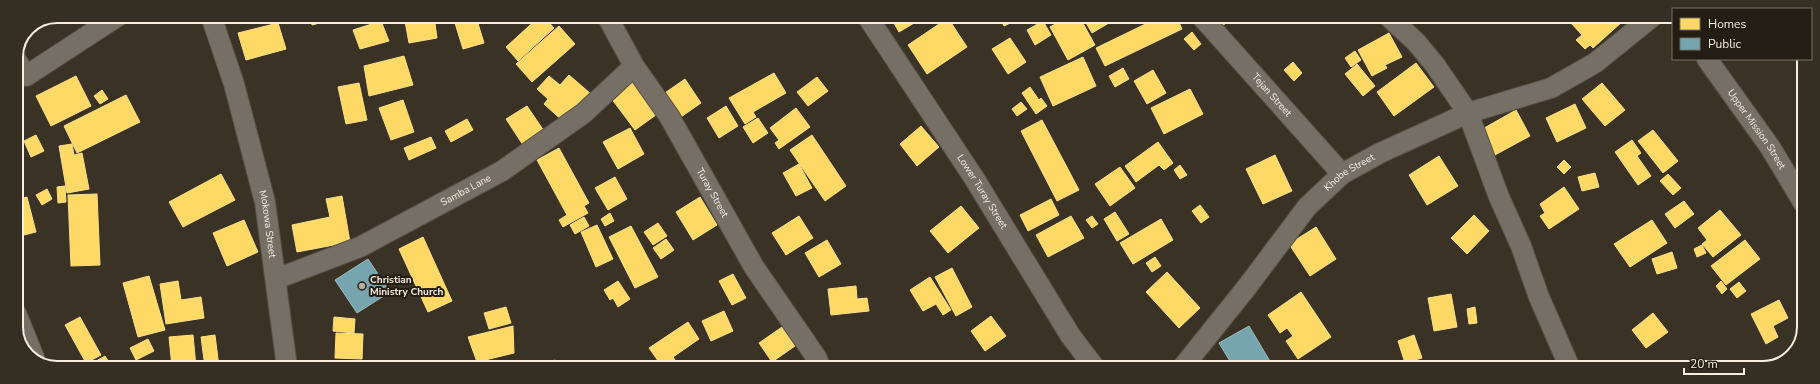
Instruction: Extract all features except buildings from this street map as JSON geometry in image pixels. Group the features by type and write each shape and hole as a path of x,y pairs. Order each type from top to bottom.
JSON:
{"street":[{"path":"23,67 105,23"},
{"name":"Mokowa Street","path":"213,23 234,84 265,202 286,361"},
{"name":"Turay Street","path":"611,23 634,66 669,116 754,267 818,361"},
{"name":"Lower Turay Street","path":"872,23 974,178 1070,335 1090,361"},
{"name":"Tejan Street","path":"1207,23 1342,174"},
{"path":"1395,23 1416,42 1435,65 1468,113 1499,197 1521,246 1539,297 1567,361"},
{"name":"Khobe Street","path":"1188,361 1247,287 1307,207 1342,174 1380,153 1468,113 1551,88 1595,62 1644,23"},
{"name":"Upper Mission Street","path":"1707,60 1770,147 1797,191"},
{"name":"Samba Lane","path":"276,279 360,247 502,171 584,113 634,66"},
{"path":"23,332 29,345"}],"place":[{"name":"Christian Ministry Church","path":"362,286"}]}
